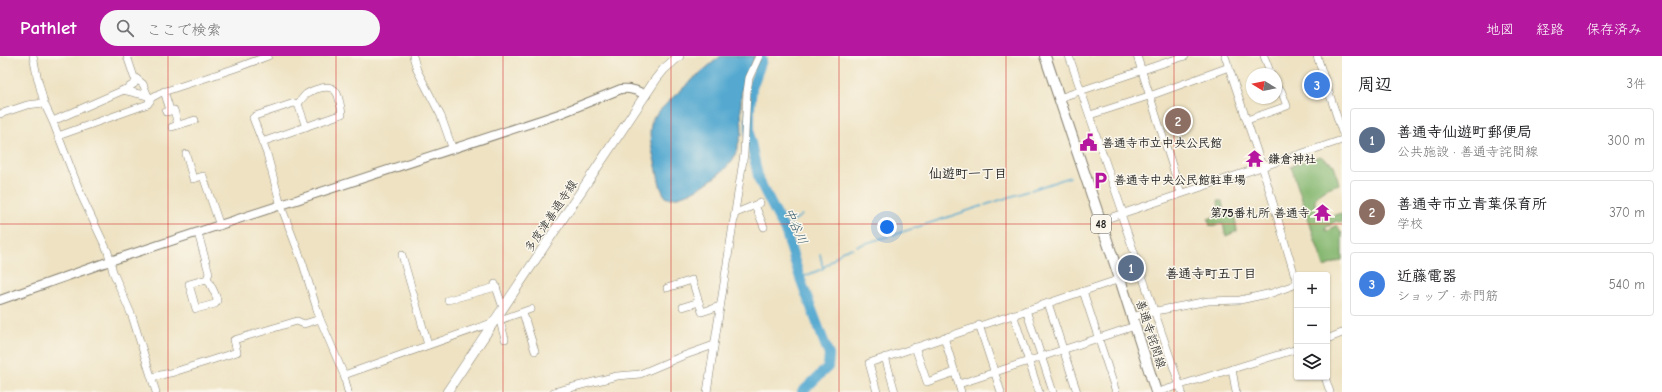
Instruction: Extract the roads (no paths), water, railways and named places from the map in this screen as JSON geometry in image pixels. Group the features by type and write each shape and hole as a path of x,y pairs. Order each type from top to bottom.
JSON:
{"main road":[{"name":"多度津善通寺線","path":"447,392 496,322 503,308 656,79 664,69 679,56"},
{"name":"善通寺詫間線","path":"1045,56 1157,392"}],"street":[{"path":"33,56 36,76 44,103 53,121 82,197 108,252 113,272 132,316 156,392"},
{"path":"58,136 148,104 149,98 143,84 134,77 127,56"},
{"path":"123,90 149,98 164,91 268,56"},
{"path":"413,56 417,70 442,116 453,150"},
{"path":"707,392 744,154 749,78 759,56"},
{"path":"1069,56 1090,115 1180,389"},
{"path":"1137,56 1181,193"},
{"path":"1059,98 1185,56"},
{"path":"1225,56 1262,166 1294,274"},
{"path":"1264,56 1269,68"},
{"path":"1317,56 1342,132"},
{"path":"1090,115 1150,96 1229,67"},
{"path":"53,121 123,90 134,84 137,79"},
{"path":"262,142 342,114 339,99 334,88 326,86 305,93 298,104"},
{"path":"0,300 110,261 453,150 559,114 621,89 628,88 646,95"},
{"path":"164,91 168,111 174,110 175,126 195,120"},
{"path":"1247,120 1287,106 1282,93"},
{"path":"0,114 27,105 44,103"},
{"path":"298,104 294,103 255,116 253,118 254,124 262,142 281,206 303,264 320,319 344,375 348,392"},
{"path":"298,104 306,127"},
{"path":"1100,221 1342,140"},
{"path":"186,154 193,179 203,176 220,226"},
{"path":"736,213 758,204 764,227"},
{"path":"198,233 209,273 207,279"},
{"path":"402,255 428,345"},
{"path":"207,279 209,280 213,292 217,297 217,301 215,304 196,309 189,284 207,279"},
{"path":"877,392 869,363 1120,279"},
{"path":"667,288 692,280 702,312 720,306"},
{"path":"959,384 1098,338 1154,311 1208,301 1240,300 1272,293 1294,285"},
{"path":"448,300 470,298 496,286 503,308"},
{"path":"1083,291 1116,392"},
{"path":"684,306 699,302"},
{"path":"1048,303 1077,392"},
{"path":"344,375 530,309"},
{"path":"1026,310 1053,392"},
{"path":"522,313 528,339 535,351"},
{"path":"1013,314 1040,392"},
{"path":"152,377 174,372 236,352 234,340 297,321 304,324 320,319"},
{"path":"496,322 505,340"},
{"path":"979,325 1001,392"},
{"path":"1330,338 1342,333"},
{"path":"944,337 961,392"},
{"path":"554,392 617,376 640,374 680,356 714,345"},
{"path":"915,347 927,382 955,372"},
{"path":"1157,392 1180,389 1232,369 1294,350"},
{"path":"884,358 895,392"},
{"path":"1232,369 1236,392"},
{"path":"1326,380 1330,392"}],"water":[{"path":"721,56 755,56 743,85 741,103 742,135 736,152 726,168 702,186 675,198 667,198 661,188 652,150 650,132 652,121 672,98"}],"waterway":[{"name":"中谷川","path":"762,60 765,56"},
{"name":"中谷川","path":"762,60 752,88 750,108 750,138 756,167 759,180 786,233 800,278 829,355 828,367 802,392"},
{"path":"1031,190 1070,177"},
{"path":"985,205 1028,191"},
{"path":"893,235 982,206"},
{"path":"784,228 802,215"},
{"path":"857,246 889,236"},
{"path":"800,278 822,269 844,250 853,248"},
{"path":"820,254 823,268"}],"place":[{"name":"近藤電器","path":"1317,85"},
{"name":"善通寺市立青葉保育所","path":"1178,121"},
{"name":"善通寺市立中央公民館","path":"1089,143"},
{"name":"鎌倉神社","path":"1255,159"},
{"name":"善通寺中央公民館駐車場","path":"1101,180"},
{"name":"第75番札所 善通寺","path":"1323,213"},
{"name":"善通寺仙遊町郵便局","path":"1131,268"}],"district":[{"name":"仙遊町一丁目","path":"968,173"},
{"name":"善通寺町五丁目","path":"1211,273"}]}
